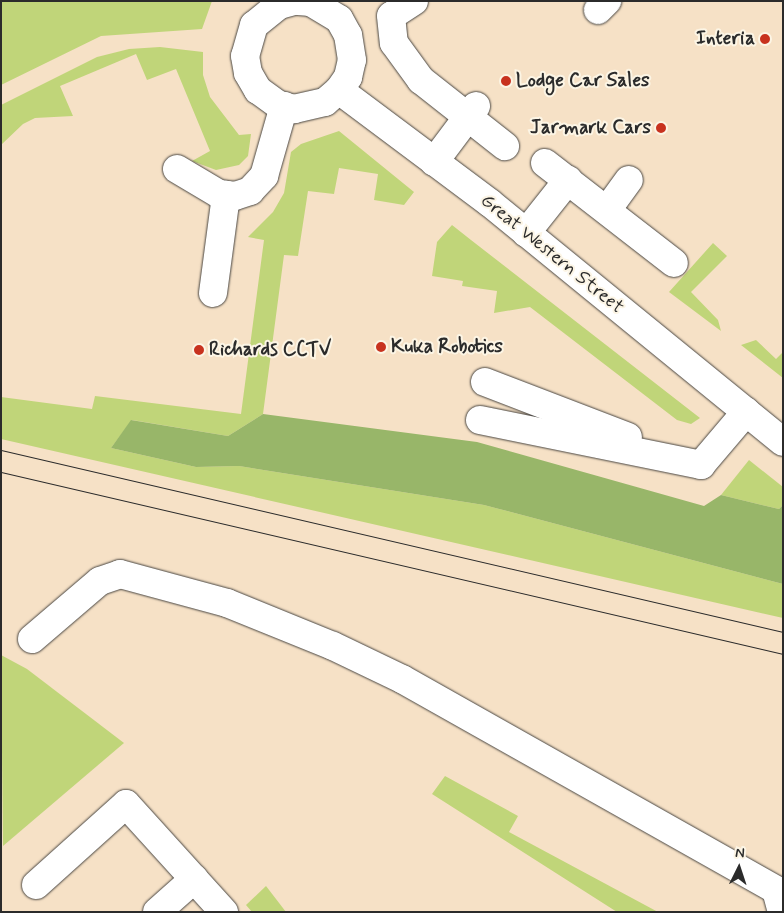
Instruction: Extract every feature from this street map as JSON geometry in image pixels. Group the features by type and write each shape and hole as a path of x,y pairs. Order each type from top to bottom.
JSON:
{"street":[{"path":"295,1 327,5 339,19 352,47 348,78 339,90 325,102 308,108 284,106 268,99 252,82 245,46 254,25 265,13 295,1"},
{"path":"414,1 391,16 394,43 421,80 472,111 505,146"},
{"name":"Great Western Street","path":"339,90 526,233 763,423 783,442"},
{"path":"177,169 226,195 235,196 250,191 264,176 284,106"},
{"path":"434,162 472,111"},
{"path":"545,162 674,263"},
{"path":"526,233 568,180"},
{"path":"606,210 628,180"},
{"path":"212,293 226,195"},
{"path":"485,382 701,465"},
{"path":"480,420 701,465 763,423"},
{"path":"32,639 100,581 120,574 227,602 333,646 402,680 776,890 782,912"},
{"path":"36,885 126,804 224,912"},
{"path":"157,912 194,879"}],"green space":[{"path":"1,1 212,1 202,29 101,36 1,85"},
{"path":"160,47 203,52 203,75 210,97 239,135 251,134 248,156 239,165 216,170 192,161 210,151 176,69 147,80 136,54 60,86 73,116 35,118 23,124 1,145 1,105 97,57 129,49"},
{"path":"339,131 414,192 404,205 374,200 378,174 339,168 334,194 308,191 298,256 284,255 263,414 228,436 132,420 111,448 196,467 239,466 484,505 783,584 783,618 1,439 1,397 92,409 95,396 241,414 264,240 248,237 273,212 284,193 291,152 301,144"},
{"path":"452,225 700,418 691,424 677,420 530,307 494,313 497,291 462,286 463,281 432,276 437,242"},
{"path":"713,243 727,256 691,292 718,320 721,331 669,292"},
{"path":"756,340 776,359 783,352 783,378 741,345"},
{"path":"263,414 477,442 704,506 721,495 779,509 783,505 783,584 484,505 239,466 196,467 111,448 131,420 228,436"},
{"path":"749,460 783,487 783,505 779,509 721,495"},
{"path":"1,655 27,669 124,743 3,846"},
{"path":"445,776 518,816 509,832 658,912 617,912 432,794"},
{"path":"266,886 286,912 252,912 246,905"}],"tram line":[{"path":"1,450 783,632"},
{"path":"1,472 783,654"}],"place":[{"name":"Interia","path":"765,39"},
{"name":"Lodge Car Sales","path":"506,81"},
{"name":"Jarmark Cars","path":"661,128"},
{"name":"Kuka Robotics","path":"381,347"},
{"name":"Richards CCTV","path":"199,350"}]}
